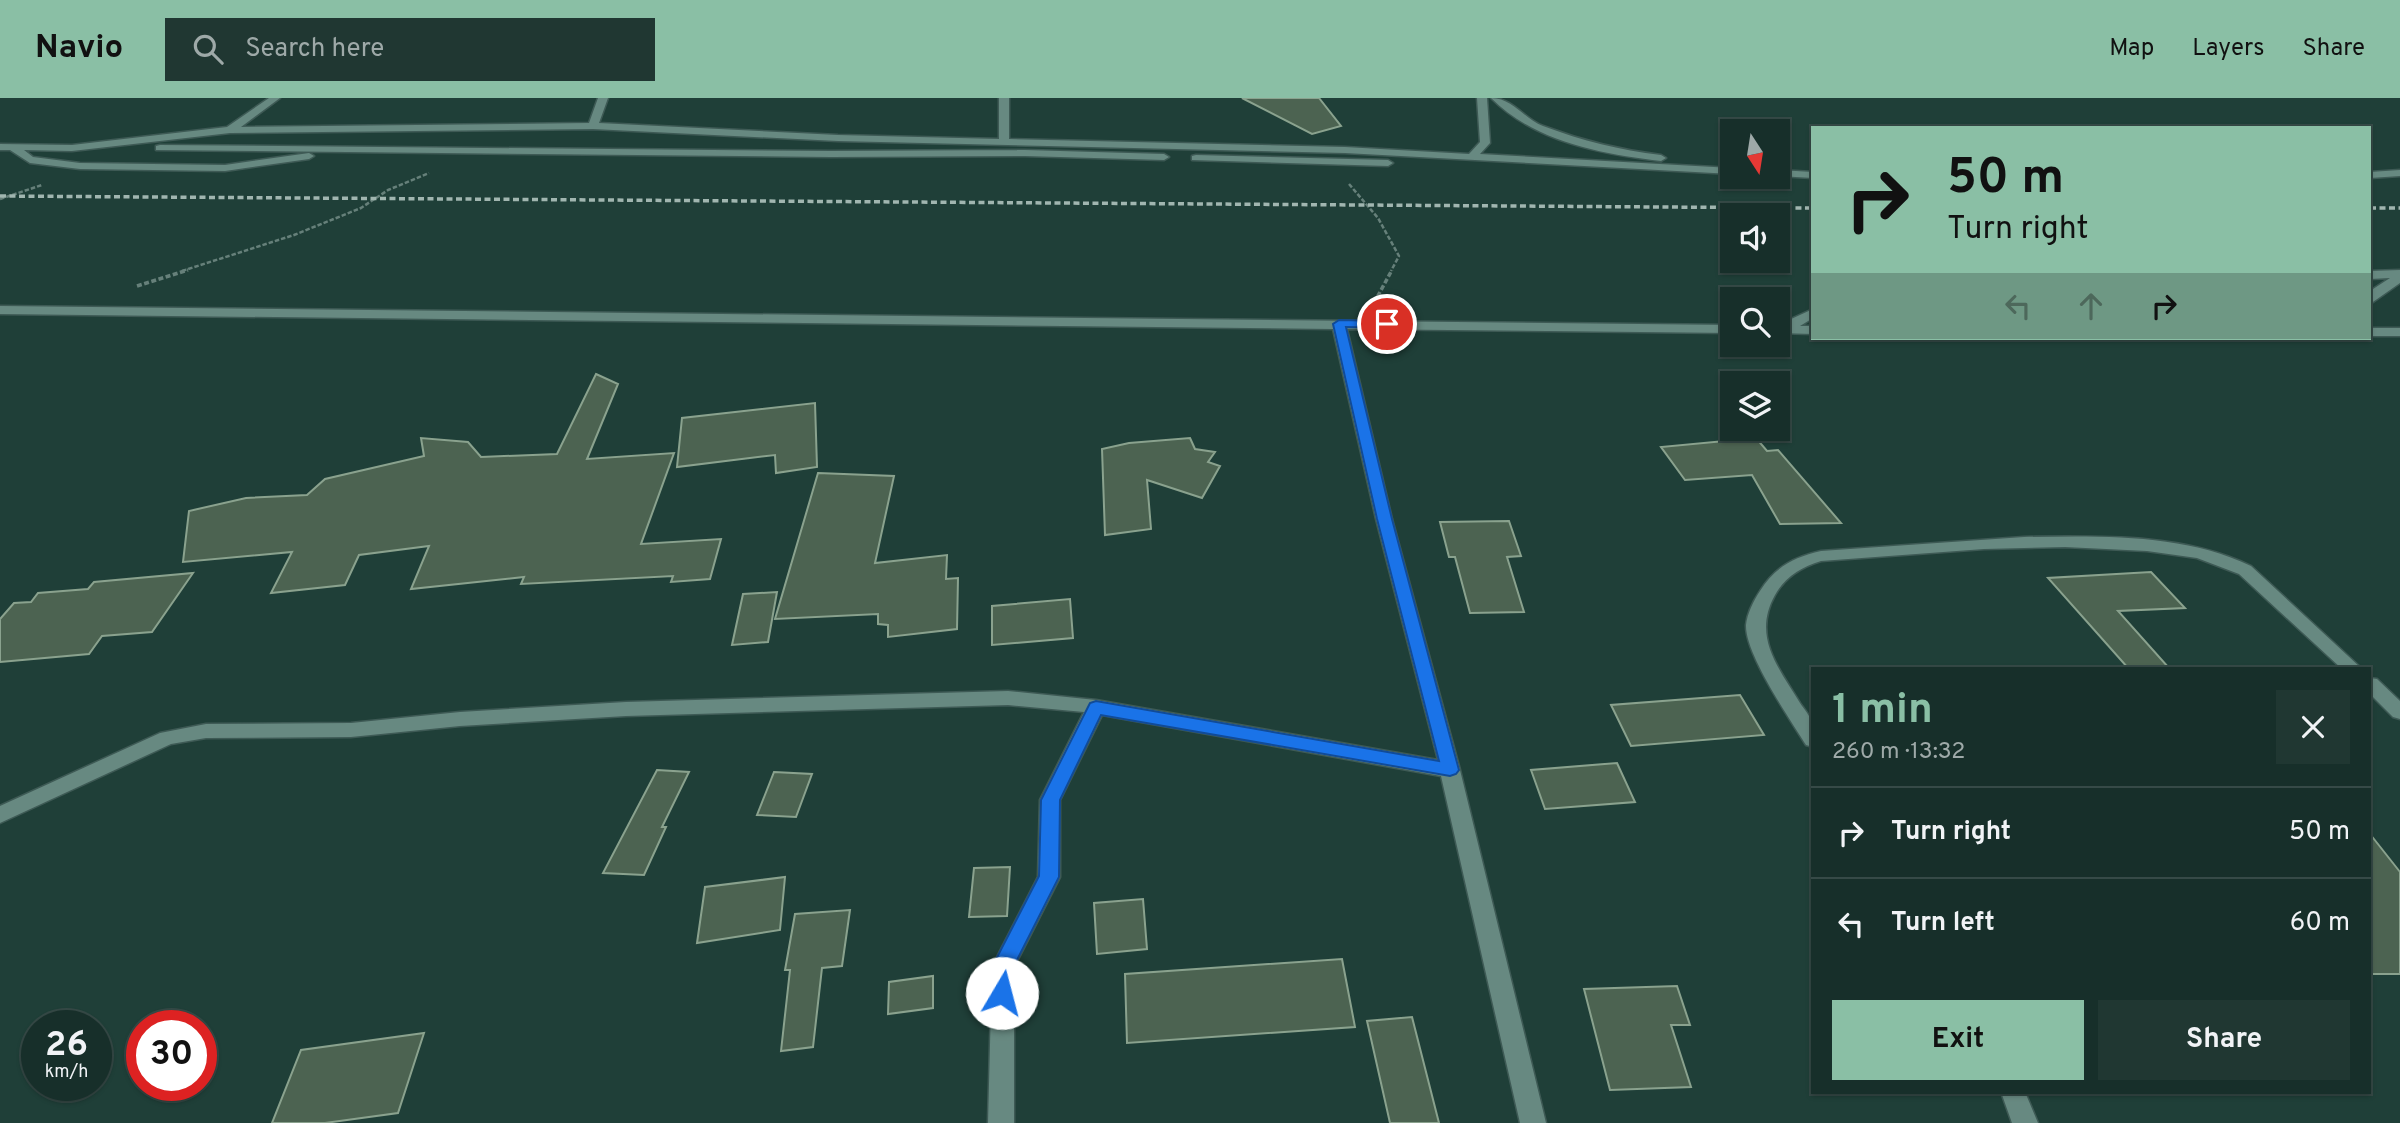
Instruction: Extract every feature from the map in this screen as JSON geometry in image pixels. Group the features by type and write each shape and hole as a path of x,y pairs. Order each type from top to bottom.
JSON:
{"street":[{"path":"80,166 185,148 230,130 275,98"},
{"path":"593,126 603,98"},
{"path":"1004,98 1004,141"},
{"path":"1471,158 1485,143 1482,98"},
{"path":"1496,98 1536,127 1611,152 1720,167"},
{"path":"72,148 230,130 593,126 838,138 1345,150 1532,162 1720,169"},
{"path":"14,148 30,160 80,166 225,168 458,128"},
{"path":"0,148 1025,153 1346,163 1491,165 1532,162"},
{"path":"2371,175 2400,173"},
{"path":"1790,174 1811,175"},
{"path":"2371,275 2400,276"},
{"path":"2371,298 2374,293 2400,276"},
{"path":"0,310 1720,329"},
{"path":"1790,324 1811,314"},
{"path":"1339,324 1384,519 1450,770 1533,1123"},
{"path":"1790,329 1811,330"},
{"path":"2371,332 2400,332"},
{"path":"1811,737 1762,651 1755,627 1765,597 1777,576 1802,560 1821,556 2021,542 2123,544 2189,551 2230,561 2245,570 2351,667"},
{"path":"2371,685 2400,712"},
{"path":"0,815 167,738 206,731 351,730 460,719 626,709 1008,698 1096,708 1450,770"},
{"path":"1001,1123 1003,967 1049,877 1051,800 1096,708"},
{"path":"2015,1094 2025,1123"}],"path":[{"path":"1346,163 1347,181 1378,218 1399,256 1385,287 1360,324"},
{"path":"127,289 294,235 361,208 388,190 438,170"}],"building":[{"path":"1242,98 1319,98 1341,126 1312,134"},
{"path":"596,374 618,384 587,459 674,453 641,544 721,539 710,579 671,582 673,576 521,584 524,577 411,589 429,546 359,555 345,585 271,593 292,552 183,562 189,511 246,498 307,495 325,479 424,456 421,438 468,442 481,457 557,454"},
{"path":"815,403 817,467 776,473 775,455 677,467 682,418"},
{"path":"1190,438 1195,449 1215,452 1208,462 1220,466 1202,498 1147,480 1151,529 1105,535 1102,449 1129,443"},
{"path":"1724,441 1759,441 1767,451 1778,450 1841,523 1780,524 1752,475 1685,480 1661,447"},
{"path":"818,473 894,476 875,563 947,555 946,579 958,578 957,629 888,637 888,625 878,624 878,614 775,619"},
{"path":"1509,521 1521,556 1507,557 1524,612 1470,613 1455,557 1449,557 1440,522"},
{"path":"2151,572 2185,608 2118,611 2168,667 2127,667 2048,578"},
{"path":"193,573 152,632 102,636 89,654 0,662 0,619 14,603 31,602 38,593 88,589 94,582"},
{"path":"777,592 768,642 732,645 743,594"},
{"path":"1070,599 1073,638 992,645 992,606"},
{"path":"1740,695 1764,735 1631,746 1611,705"},
{"path":"1617,763 1635,802 1545,809 1531,770"},
{"path":"657,770 689,772 662,827 666,827 644,875 603,873"},
{"path":"774,772 812,774 796,817 757,815"},
{"path":"2371,835 2400,872 2400,974 2371,974"},
{"path":"1010,867 1007,916 969,917 974,868"},
{"path":"785,877 780,930 697,943 705,887"},
{"path":"1143,899 1147,949 1097,954 1094,903"},
{"path":"850,910 842,966 822,968 813,1047 781,1051 790,970 785,970 795,914"},
{"path":"1342,959 1355,1027 1127,1043 1125,974"},
{"path":"933,976 933,1008 888,1014 889,982"},
{"path":"1677,986 1690,1025 1671,1025 1691,1087 1610,1090 1584,989"},
{"path":"1412,1017 1439,1123 1390,1123 1367,1021"},
{"path":"424,1033 398,1113 325,1123 272,1123 301,1050"}],"railway":[{"path":"0,196 1811,208"},
{"path":"2371,208 2400,208"}],"route":[{"path":"1002,993 1003,967 1049,877 1051,800 1096,708 1450,770 1384,519 1339,324 1387,324"}]}
